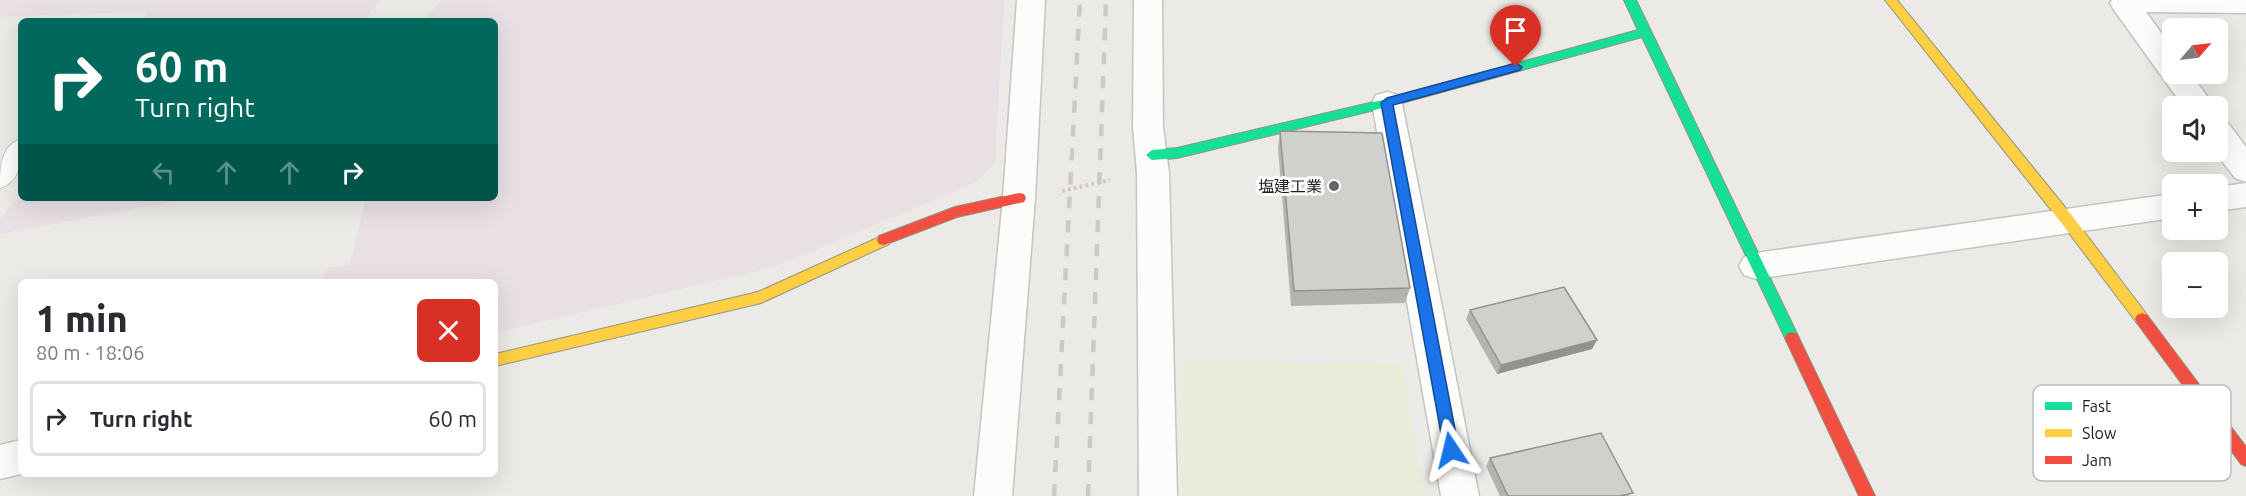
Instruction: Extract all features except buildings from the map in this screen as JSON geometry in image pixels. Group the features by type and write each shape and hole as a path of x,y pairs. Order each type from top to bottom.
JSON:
{"street":[{"path":"993,496 1019,198 1030,0"},
{"path":"1148,0 1148,127 1152,154 1158,496"},
{"path":"1630,0 1867,496"},
{"path":"1891,0 2068,221 2191,385"},
{"path":"2162,55 2124,3 2246,4"},
{"path":"1152,154 1177,153 1387,103 1645,32"},
{"path":"1387,103 1460,496"},
{"path":"2228,146 2246,170"},
{"path":"2228,197 2246,195"},
{"path":"498,359 761,297 900,232 956,212 1019,198"},
{"path":"1756,266 2162,207"},
{"path":"2231,439 2246,459"},
{"path":"0,462 18,458"}],"lane":[{"path":"0,179 18,152"}],"path":[{"path":"1053,193 1111,179"}],"shaded area":[{"path":"0,0 380,0 366,18 144,18 148,11 0,17"},
{"path":"441,0 1004,0 995,164 975,183 774,267 498,332 498,279 322,279 328,268 350,265 365,201 498,201 498,18 426,18"},
{"path":"18,195 18,201 178,201 0,234 0,220"}],"green space":[{"path":"1181,362 1402,364 1423,496 1182,496"}],"railway":[{"path":"1054,496 1080,0"},
{"path":"1088,496 1106,0"}],"traffic: fast":[{"path":"1630,0 1792,338"},
{"path":"1152,155 1177,153 1387,103 1645,32"}],"traffic: slow":[{"path":"1891,0 2068,221 2142,319"},
{"path":"498,359 761,297 884,240"}],"traffic: jam":[{"path":"884,240 955,212 1019,198"},
{"path":"2142,319 2191,385"},
{"path":"1792,338 1867,496"},
{"path":"2231,439 2246,459"}],"place":[{"name":"塩建工業","path":"1334,186"}],"route":[{"path":"1451,450 1387,103 1516,67"}]}
